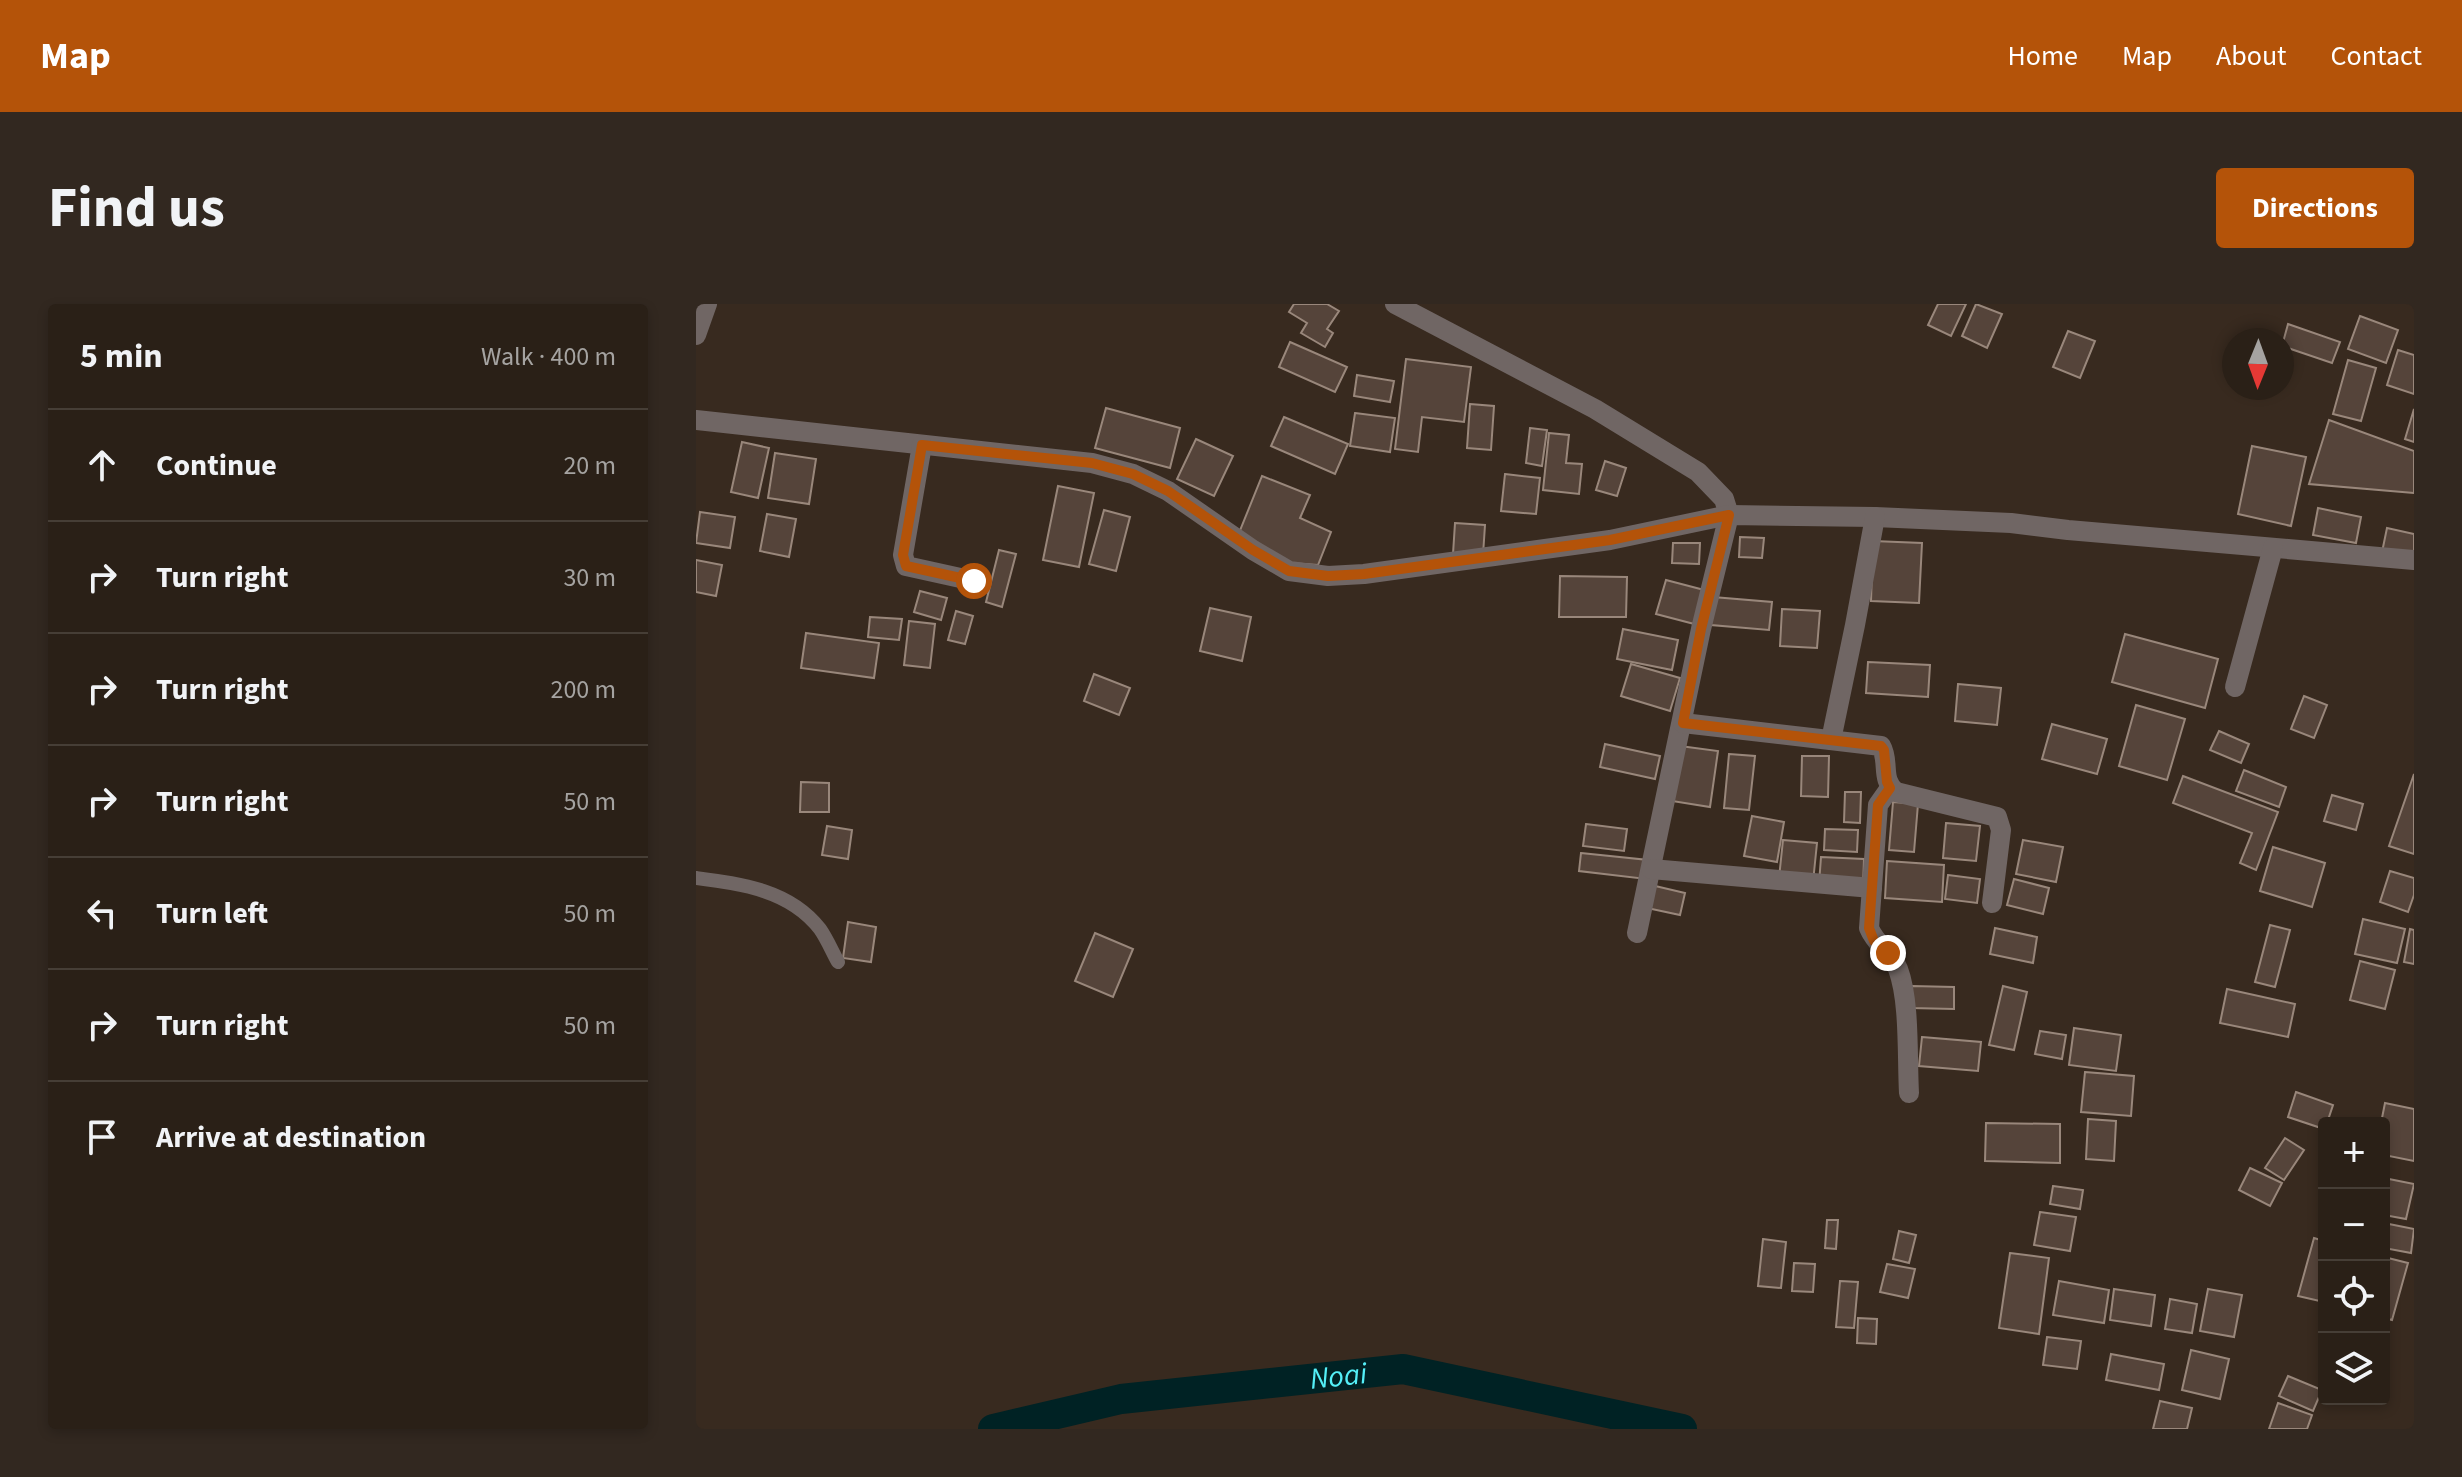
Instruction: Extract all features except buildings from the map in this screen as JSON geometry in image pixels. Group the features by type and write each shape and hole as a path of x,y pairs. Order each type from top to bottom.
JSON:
{"street":[{"path":"696,335 707,304"},
{"path":"1395,304 1595,409 1698,472 1724,499 1729,515 1701,629 1637,933"},
{"path":"696,420 1092,463 1133,474 1168,491 1289,571 1328,576 1364,574 1610,540 1729,515 2011,523 2414,560"},
{"path":"922,445 903,555 906,566 974,581"},
{"path":"1831,740 1875,517"},
{"path":"2235,687 2273,548"},
{"path":"1683,723 1881,746 1887,782 1896,792 1997,817 2001,830 1992,903"},
{"path":"1890,788 1878,805 1869,928 1874,941 1897,965 1904,987 1909,1093"},
{"path":"1651,869 1872,888"}],"lane":[{"path":"696,878 740,884 773,894 799,907 821,930 838,962"}],"waterway":[{"name":"Noai","path":"993,1429 1121,1399 1403,1369 1682,1429"}],"route":[{"path":"974,581 906,566 903,555 922,445 1092,463 1133,474 1168,491 1289,571 1328,576 1364,574 1610,540 1729,515 1701,629 1683,723 1881,746 1890,788 1878,805 1869,928 1874,941 1888,953"}]}
